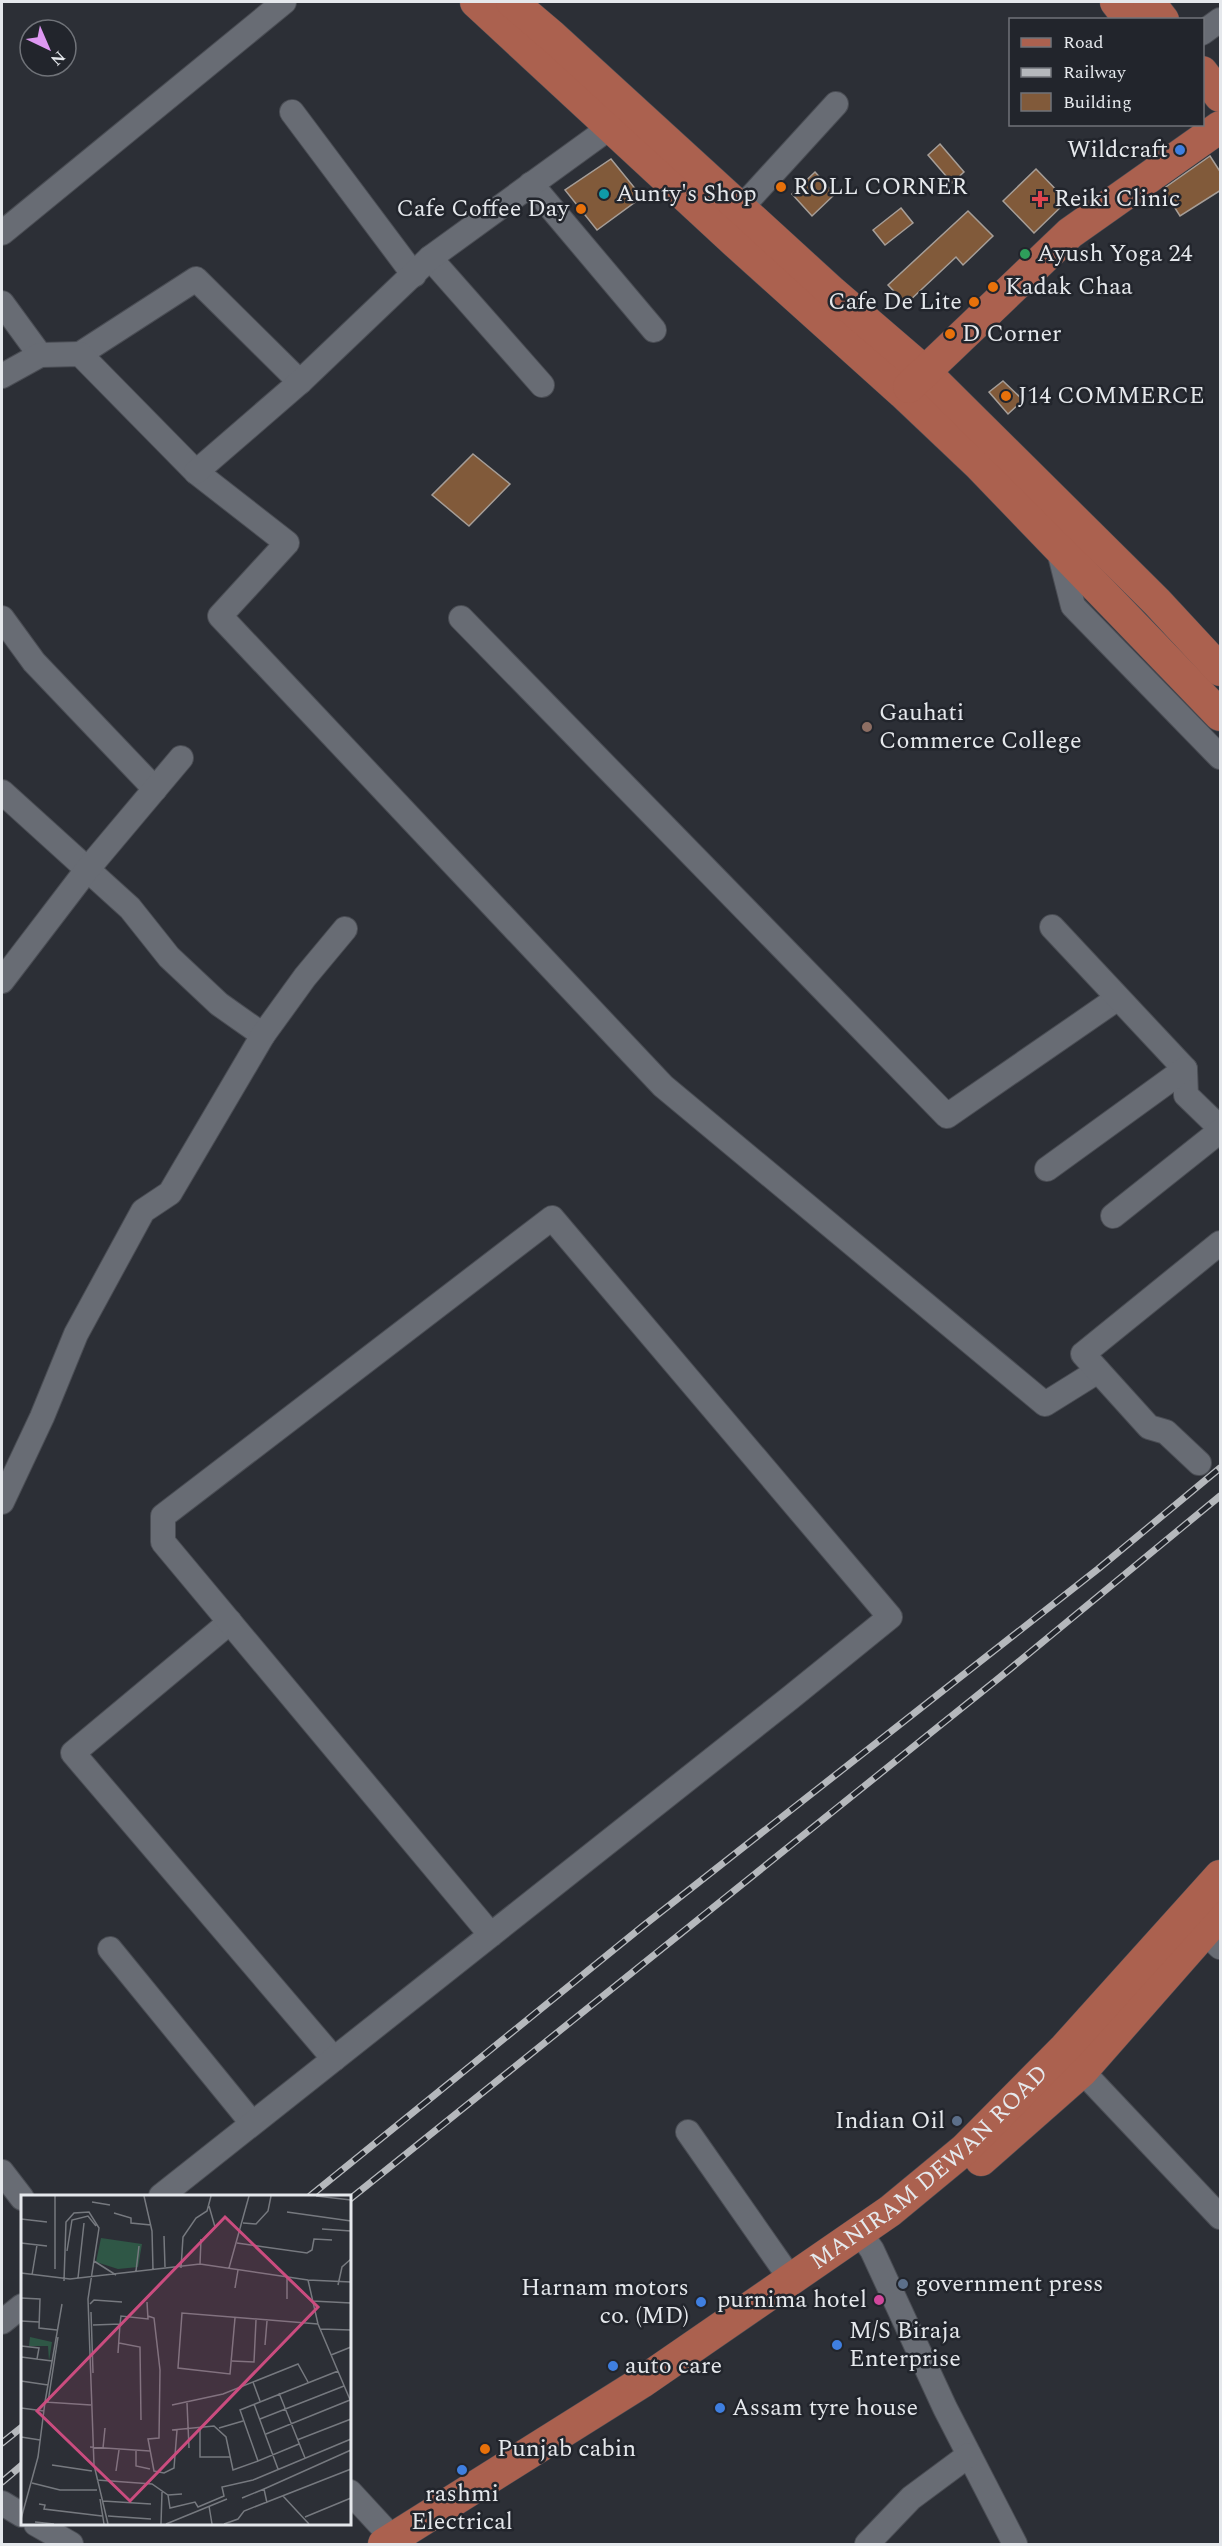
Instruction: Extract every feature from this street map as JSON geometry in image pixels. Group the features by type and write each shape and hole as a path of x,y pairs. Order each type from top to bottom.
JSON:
{"main road":[{"path":"477,2 741,208 1069,535 1157,602 1221,670"},
{"path":"512,2 623,118 734,241 914,383"},
{"path":"1116,2 1128,18"},
{"path":"1149,2 1161,18"},
{"path":"1204,73 1221,96"},
{"path":"914,383 1070,233 1214,130"},
{"path":"1069,535 1132,623 1221,715"},
{"name":"MANIRAM DEWAN ROAD","path":"398,2543 642,2382 788,2282 866,2241 979,2162 1082,2071 1208,1927 1221,1876"},
{"name":"MANIRAM DEWAN ROAD","path":"398,2543 656,2395 801,2294 866,2241 965,2149 1065,2048 1208,1927"}],"street":[{"path":"2,233 284,2"},
{"path":"1204,32 1221,20"},
{"path":"741,208 836,104"},
{"path":"292,112 422,267 542,385"},
{"path":"196,472 300,382 422,267 623,118"},
{"path":"531,184 654,330"},
{"path":"2,376 40,355 80,354 196,279 300,382"},
{"path":"2,303 40,355"},
{"path":"80,354 196,472 287,543 220,616 663,1086 1045,1404 1098,1371"},
{"path":"1069,535 1073,606 1221,757"},
{"path":"2,618 34,662 155,789"},
{"path":"461,618 947,1116 1118,998"},
{"path":"2,981 9,955 86,871 181,758"},
{"path":"2,792 86,871 130,908 169,957 219,1004 263,1035"},
{"path":"1052,927 1185,1070 1186,1095 1221,1130 1113,1216"},
{"path":"2,1502 42,1417 76,1334 143,1211 170,1193 263,1035 305,977 345,929"},
{"path":"1047,1169 1185,1070"},
{"path":"162,2195 491,1935 890,1617 552,1218 163,1516 163,1542 491,1935"},
{"path":"1199,1463 1166,1432 1149,1427 1083,1354 1221,1243"},
{"path":"230,1622 73,1753 334,2059"},
{"path":"110,1949 252,2123"},
{"path":"1082,2071 1221,2217"},
{"path":"688,2132 783,2268 788,2282"},
{"path":"2,2172 21,2197"},
{"path":"866,2241 945,2408 1015,2544"},
{"path":"2,2322 21,2307"},
{"path":"867,2544 911,2498 969,2455"},
{"path":"351,2493 398,2543"},
{"path":"2,2502 21,2514"},
{"path":"39,2525 71,2544"}],"building":[{"path":"940,144 964,172 952,183 928,155"},
{"path":"1210,156 1221,173 1221,190 1180,216 1163,189"},
{"name":"Aunty's Shop","path":"611,159 642,197 597,230 565,190"},
{"path":"1036,169 1067,201 1034,233 1003,201"},
{"path":"815,172 835,194 812,216 792,194"},
{"path":"901,208 913,223 885,245 873,230"},
{"path":"968,211 993,236 963,265 956,257 906,304 888,285"},
{"name":"J14 COMMERCE","path":"1003,381 1023,400 1008,414 989,392"},
{"path":"473,454 510,484 469,526 432,495"}],"railway":[{"path":"311,2195 643,1926 1098,1569 1220,1468"},
{"path":"351,2198 999,1678 1220,1496"},
{"path":"2,2443 21,2428"},
{"path":"2,2482 21,2466"}],"place":[{"name":"Wildcraft","path":"1180,150"},
{"name":"ROLL CORNER","path":"781,187"},
{"name":"Aunty's Shop","path":"604,194"},
{"name":"Reiki Clinic","path":"1040,199"},
{"name":"Cafe Coffee Day","path":"581,209"},
{"name":"Ayush Yoga 24","path":"1025,254"},
{"name":"Kadak Chaa","path":"993,287"},
{"name":"Cafe De Lite","path":"974,302"},
{"name":"D Corner","path":"950,334"},
{"name":"J14 COMMERCE","path":"1006,396"},
{"name":"Gauhati Commerce College","path":"867,727"},
{"name":"Indian Oil","path":"957,2121"},
{"name":"government press","path":"903,2284"},
{"name":"purnima hotel","path":"879,2300"},
{"name":"Harnam motors co. (MD)","path":"701,2302"},
{"name":"M/S Biraja Enterprise","path":"837,2345"},
{"name":"auto care","path":"613,2366"},
{"name":"Assam tyre house","path":"720,2408"},
{"name":"Punjab cabin","path":"485,2449"},
{"name":"rashmi Electrical","path":"462,2470"}]}
